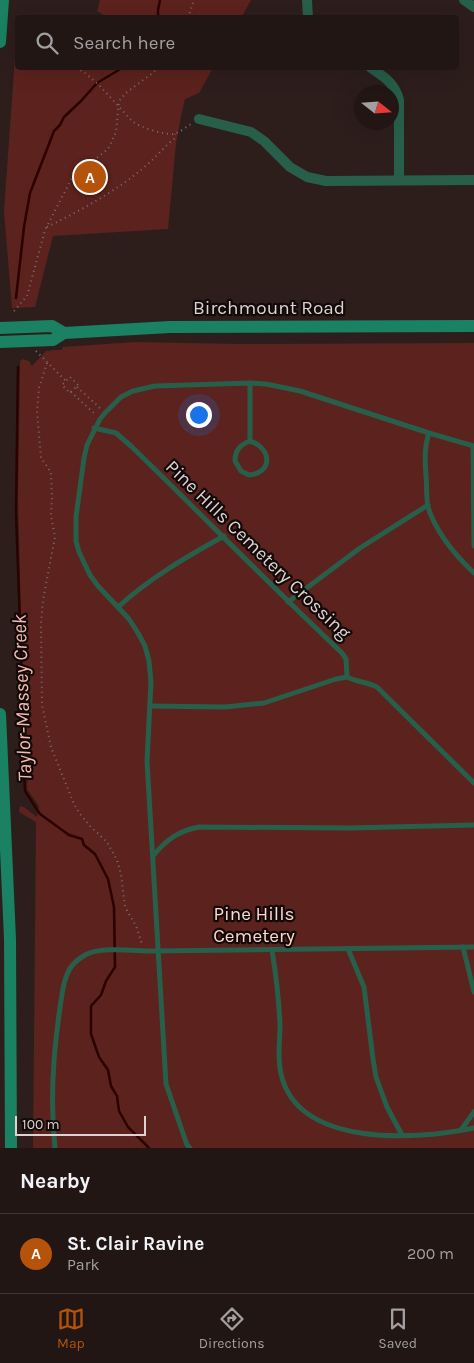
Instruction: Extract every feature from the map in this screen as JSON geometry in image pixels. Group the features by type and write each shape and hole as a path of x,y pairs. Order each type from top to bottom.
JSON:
{"main road":[{"path":"0,42 3,0"},
{"name":"Birchmount Road","path":"0,328 52,326 64,333"},
{"name":"Birchmount Road","path":"0,342 53,340 64,333 170,328 474,326"},
{"path":"0,714 6,1052 11,1148"}],"street":[{"path":"307,0 308,15"},
{"path":"464,0 474,7"},
{"path":"374,70 392,83 397,92 399,180"},
{"path":"199,119 251,132 264,141 290,167 306,177 326,180 474,180"}],"lane":[{"path":"250,383 250,441"},
{"path":"190,1148 187,1145 166,1084 147,760 151,682 147,654 138,633 90,575 81,558 76,541 76,517 84,458 94,428 105,413 121,397 143,387 250,383 266,384 300,392 474,446 474,546"},
{"name":"Pine Hills Cemetery Crossing","path":"94,428 116,433 224,536 288,602 342,653 346,659 347,677"},
{"path":"429,433 426,441 425,458 428,505 438,528 455,555 474,573"},
{"path":"250,441 261,446 267,459 260,472 249,475 240,471 235,461 238,449 250,441"},
{"path":"288,602 360,548 428,505"},
{"path":"118,607 168,568 224,536"},
{"path":"150,706 224,707 264,703 347,677 376,687 474,783"},
{"path":"152,856 170,838 184,830 199,827 349,828 474,825"},
{"path":"463,947 474,992"},
{"path":"55,1148 53,1132 53,1075 62,990 70,968 85,955 103,950 474,947"},
{"path":"348,949 362,978 367,997 370,1040 376,1077 387,1107 402,1135"},
{"path":"272,950 277,981 281,1073 293,1102 310,1117 333,1127 372,1134 402,1135 461,1131 474,1128"},
{"path":"461,1131 474,1112"}],"path":[{"path":"189,15 194,0"},
{"path":"80,70 90,76 139,126 165,134 175,134 199,119"},
{"path":"14,311 28,293 46,228 76,171 108,150 116,132 118,104 126,93 156,70"},
{"path":"46,228 92,204 149,164 174,139 175,134"},
{"path":"33,340 33,348 66,381"},
{"path":"47,362 39,388 37,411 41,458 51,472 51,516 55,536 43,600 41,623 42,705 51,748 74,804 85,820 107,842 117,860 121,874 125,907 140,935 143,951"},
{"path":"100,419 62,385 70,377 78,385 76,386 105,413"},
{"path":"72,392 76,386"}],"green space":[{"path":"100,0 251,0 243,15 104,15 97,11"},
{"path":"15,57 15,70 212,70 199,93 185,99 176,143 168,229 53,236 35,307 12,308 4,211"},
{"name":"Pine Hills Cemetery","path":"135,342 240,344 474,343 474,1148 33,1148 36,822 19,812 20,806 24,807 37,817 39,806 27,789 28,763 24,731 26,719 23,700 18,499 20,361 23,359 29,361 32,366 46,351 62,350 62,347"}],"waterway":[{"path":"158,15 160,0"},
{"path":"16,298 30,193 54,131 64,117 97,83 119,70"},
{"name":"Taylor-Massey Creek","path":"18,367 16,511 25,791 40,814 69,835 82,839 84,845 95,854 108,879 114,907 115,967 106,981 101,995 91,1006 91,1034 99,1057 108,1070 111,1086 117,1096 119,1111 128,1127 149,1148"}],"place":[{"name":"St. Clair Ravine","path":"90,177"}]}
